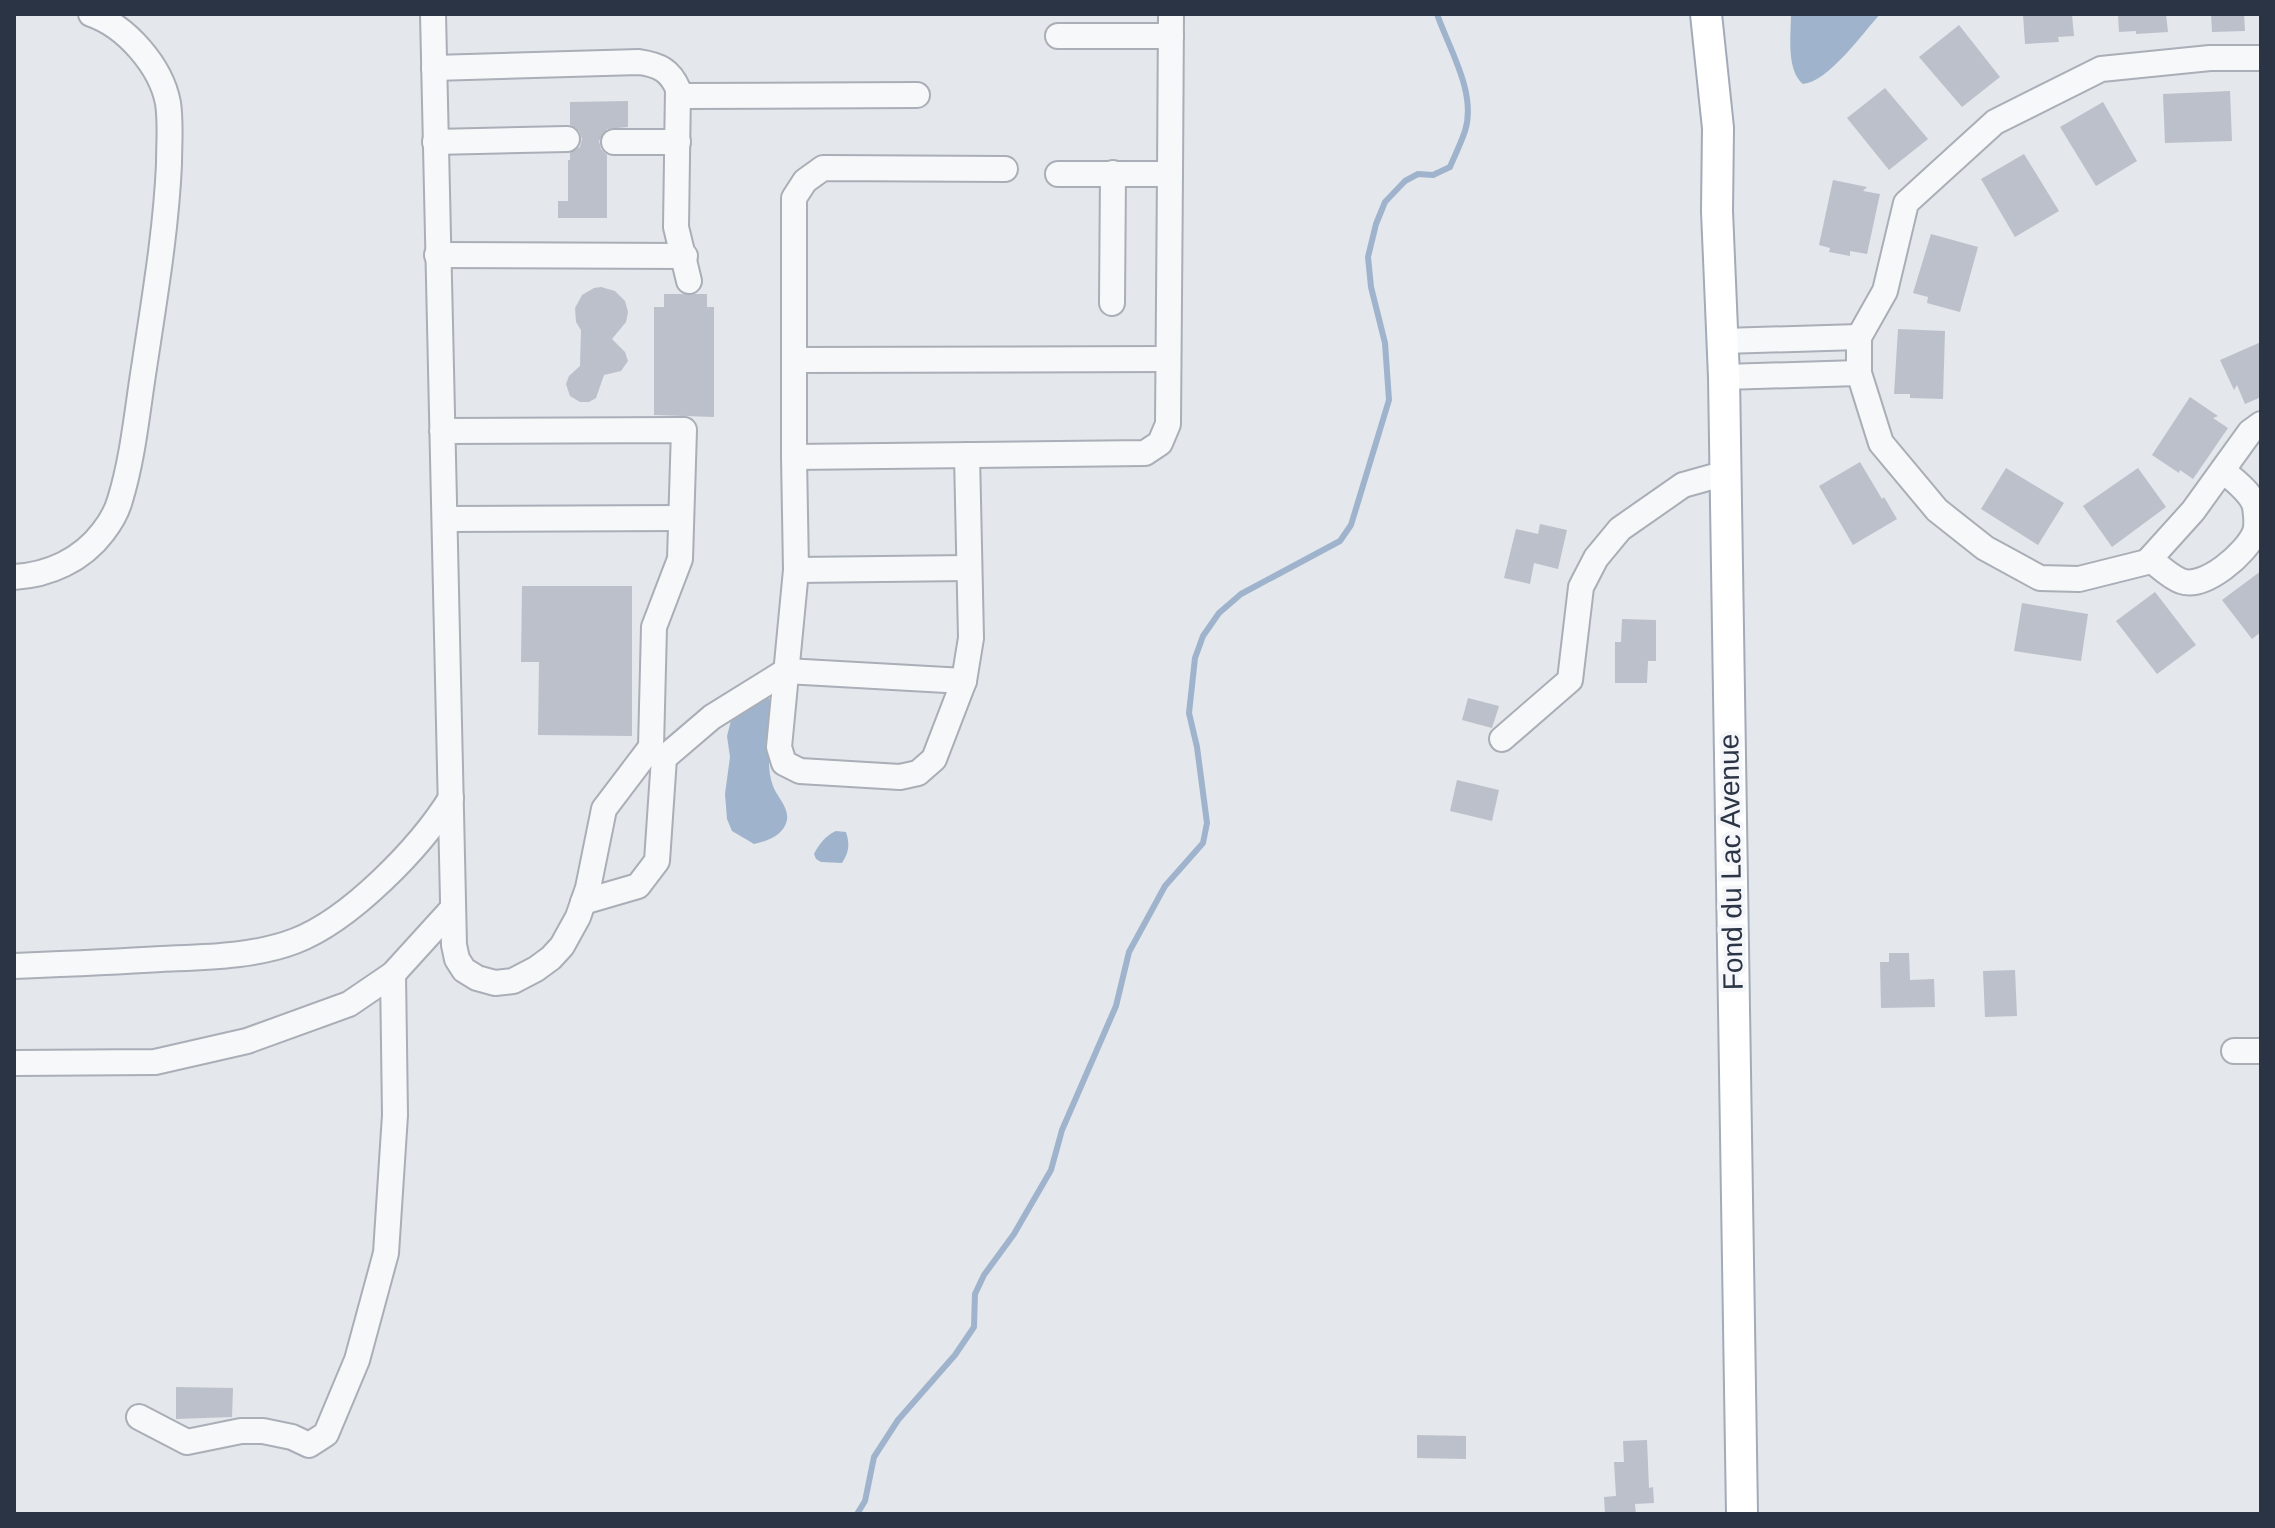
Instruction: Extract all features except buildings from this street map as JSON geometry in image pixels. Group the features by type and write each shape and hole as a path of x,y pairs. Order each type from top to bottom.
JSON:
{"main road":[{"name":"Fond du Lac Avenue","path":"1686,14 1717,211"},
{"name":"Fond du Lac Avenue","path":"1706,14 1718,128 1717,211 1724,377 1742,1514"}],"street":[{"path":"14,577 58,568 74,559 103,532 120,503 152,313 167,202 168,101 159,79 138,48 121,32 91,14"},
{"path":"433,14 437,255 453,908 457,959 464,970 477,978 495,983 513,981 551,958 570,933 583,902 604,809 651,747 654,627 680,559 684,430 442,431"},
{"path":"794,457 1145,453 1160,443 1168,424 1171,25 1058,36"},
{"path":"2261,58 2210,58 2101,69 1995,122 1906,203 1885,291 1859,337 1859,373 1881,443 1937,510 1985,548 2040,578 2079,579 2147,562 2193,511 2250,432 2261,424"},
{"path":"434,68 639,62 659,65 672,76 678,96 676,227 689,281"},
{"path":"678,96 917,95"},
{"path":"435,142 567,139"},
{"path":"614,142 678,142"},
{"path":"967,455 971,638 964,681 934,759 918,773 900,777 800,771 784,763 779,747 796,570 794,198 805,181 823,168 1005,169"},
{"path":"1112,303 1113,173"},
{"path":"1058,174 1170,174"},
{"path":"437,255 685,256"},
{"path":"1723,341 1859,337"},
{"path":"794,360 1168,359"},
{"path":"1724,377 1859,373"},
{"path":"2150,559 2181,581 2188,582 2203,580 2243,553 2256,530 2255,505 2223,470"},
{"path":"1502,739 1570,680 1581,587 1596,558 1620,529 1683,485 1726,473"},
{"path":"445,519 681,518"},
{"path":"796,570 969,568"},
{"path":"583,902 638,886 657,861 664,758 712,717 786,671 964,681"},
{"path":"14,966 235,954 267,950 293,942 327,925 369,890 425,837 451,797"},
{"path":"14,1063 155,1062 247,1041 349,1004 393,974 453,908"},
{"path":"139,1417 187,1442 241,1431 263,1431 292,1437 309,1445 326,1434 357,1360 386,1253 395,1115 393,974"},
{"path":"2234,1051 2261,1051"}],"water":[{"path":"1791,14 1880,14 1834,66 1813,81 1803,84 1792,61"},
{"path":"758,691 768,697 776,713 769,771 773,786 785,806 787,820 779,833 754,844 732,831 727,819 725,794 730,757 727,736 734,709"},
{"path":"836,831 846,832 846,855 842,863 821,862 814,854 823,840"}],"waterway":[{"path":"857,1514 865,1501 874,1457 898,1420 955,1355 974,1327 975,1294 1051,1170 1062,1130 1116,1006 1129,952 1165,886 1203,843 1207,823 1197,747 1189,713 1195,658 1203,636 1219,613 1241,594 1340,541 1351,525 1389,400 1385,343 1371,287 1368,257 1376,224 1385,202 1405,181 1418,174 1433,175 1450,167 1468,116 1465,87 1437,14"}]}
